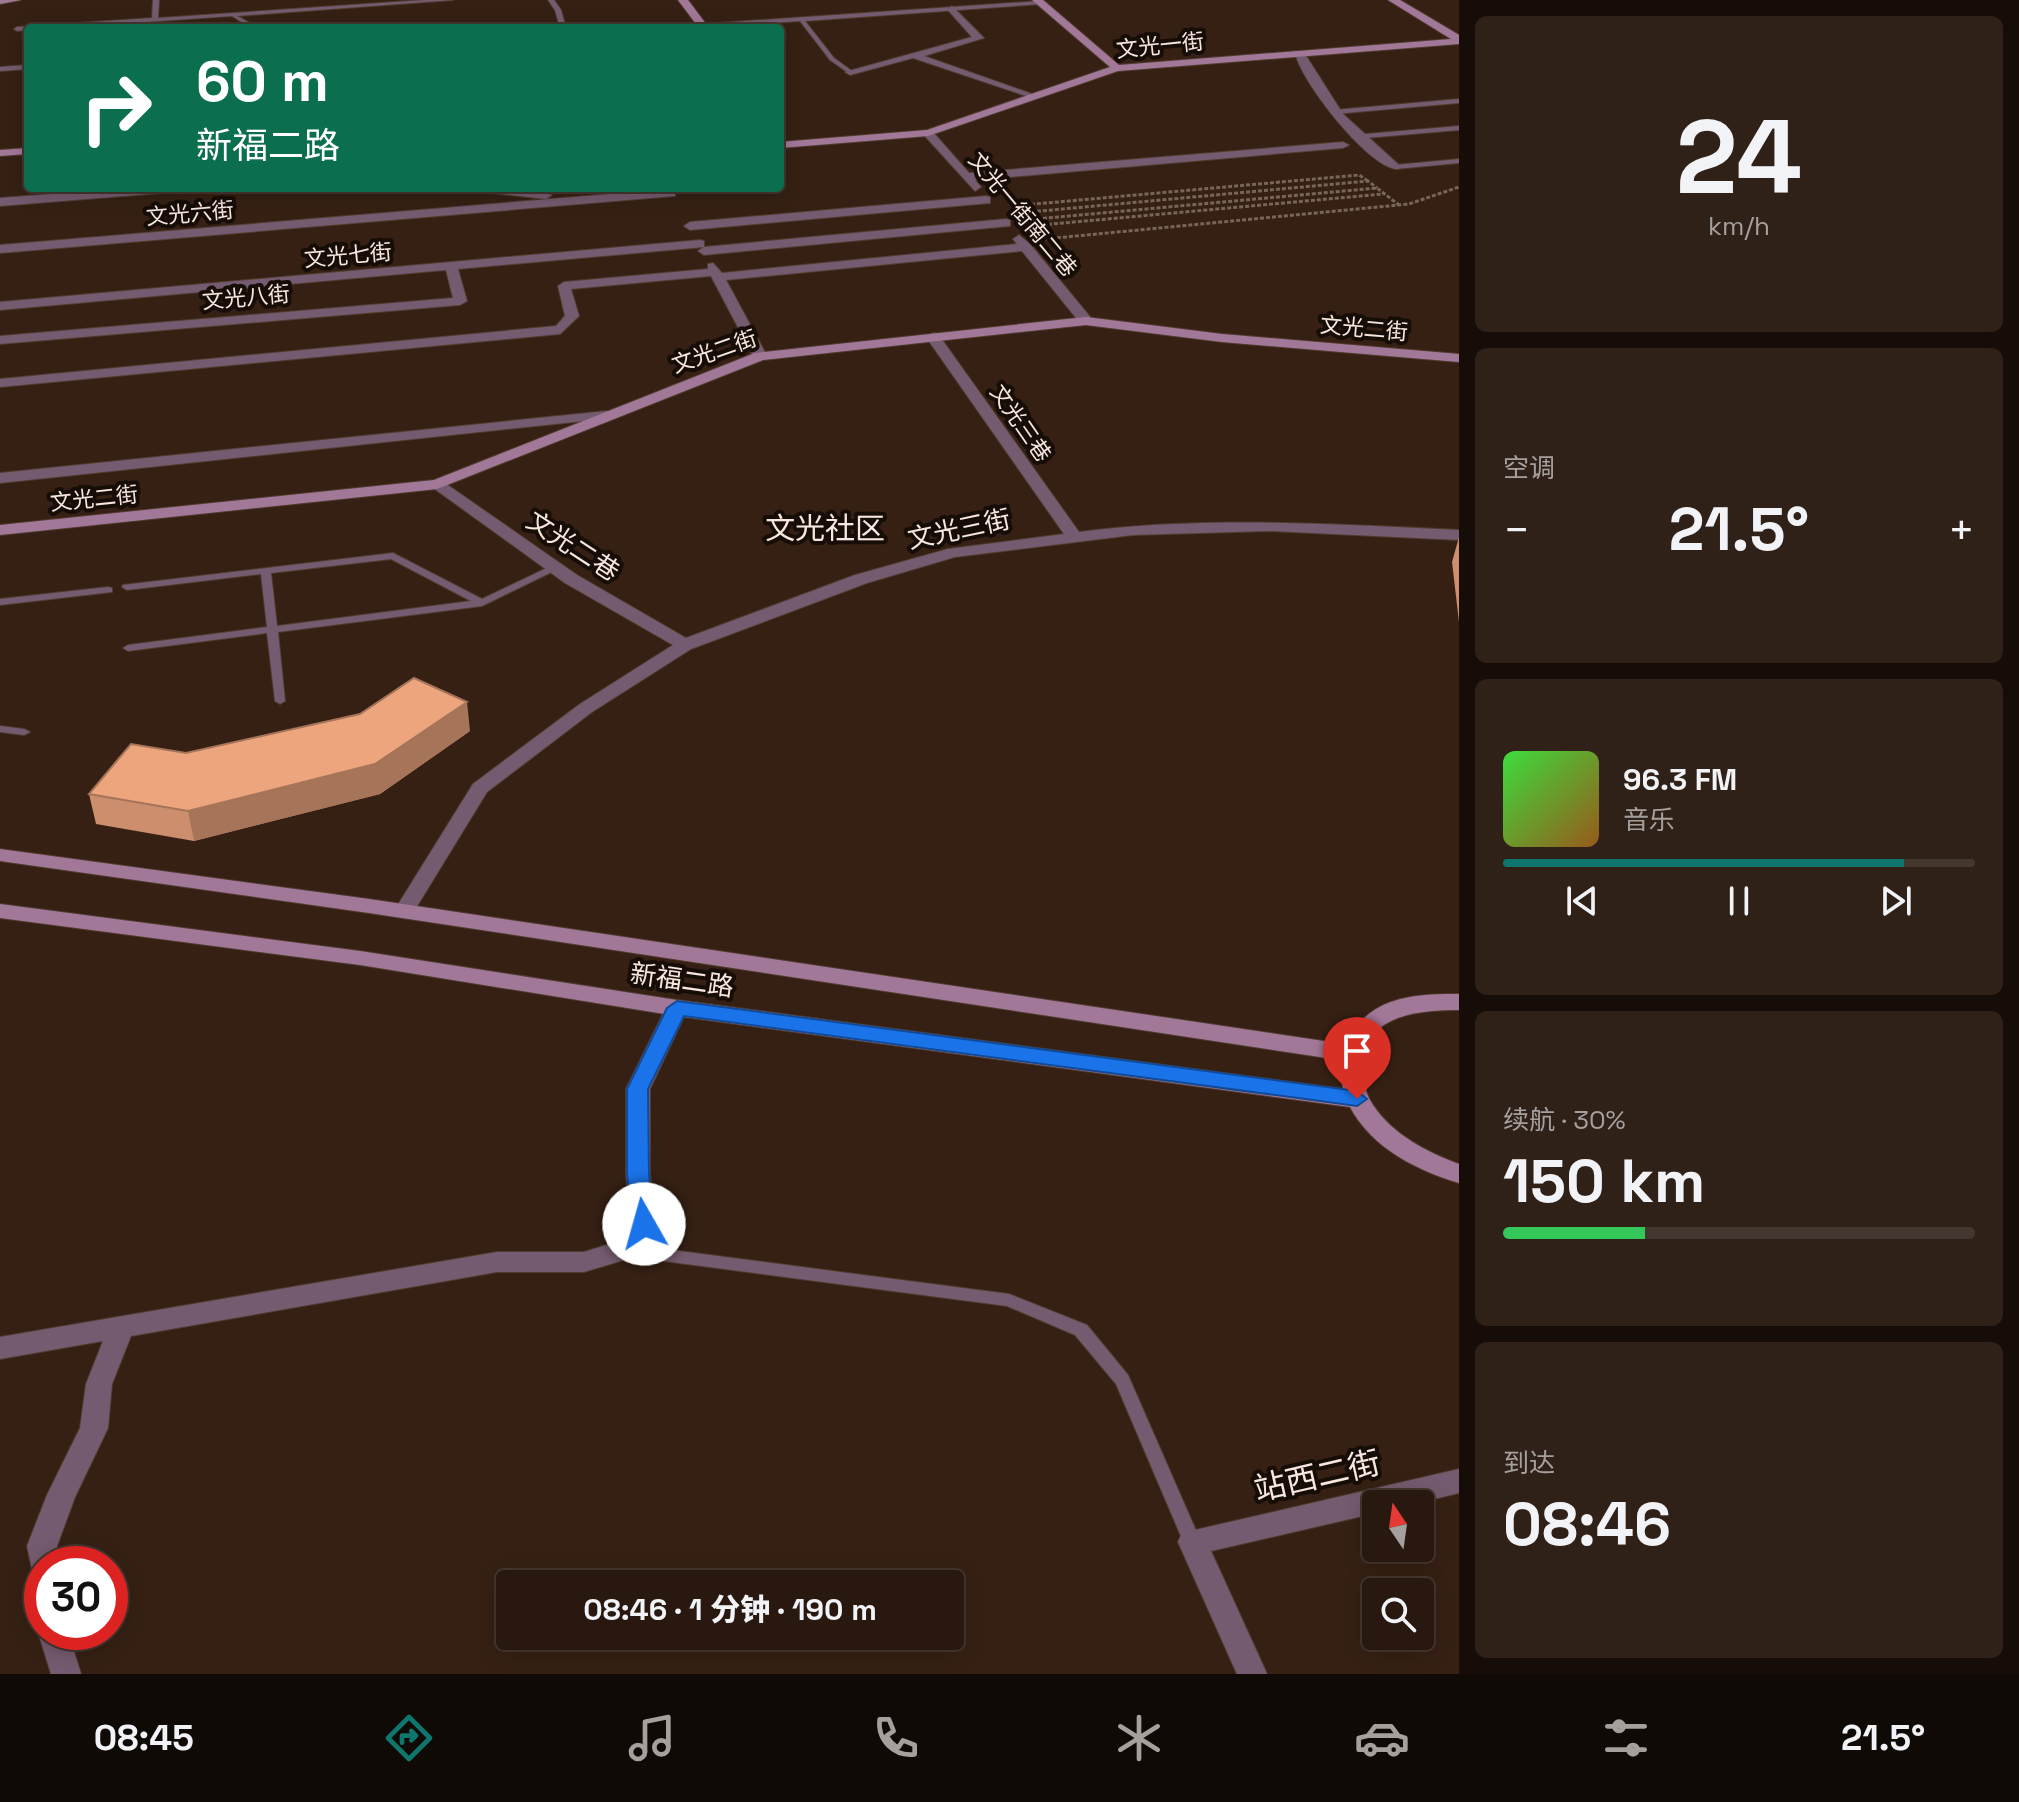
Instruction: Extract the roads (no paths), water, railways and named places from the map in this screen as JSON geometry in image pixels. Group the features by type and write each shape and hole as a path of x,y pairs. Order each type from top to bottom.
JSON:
{"street":[{"path":"0,1 16,0"},
{"path":"683,0 702,24"},
{"path":"1393,0 1459,40"},
{"path":"1412,0 1459,27"},
{"path":"1039,1 1117,68"},
{"path":"850,72 979,38 952,9"},
{"name":"文光一街","path":"785,145 928,133 1117,68 1459,40"},
{"path":"1299,53 1334,112 1354,137 1395,167"},
{"path":"913,55 1031,97"},
{"name":"文光一街南二巷","path":"928,133 999,216 1029,244 1086,321"},
{"path":"966,177 1343,145"},
{"path":"0,153 24,151"},
{"path":"0,202 124,192"},
{"path":"519,192 590,200"},
{"name":"文光六街","path":"0,249 590,200 999,216"},
{"path":"678,205 760,356"},
{"name":"文光七街","path":"0,306 451,266 702,248 999,216"},
{"path":"0,383 560,330 572,316 564,286 1029,244"},
{"name":"文光八街","path":"0,340 460,301 451,266"},
{"name":"文光二街","path":"0,530 437,484 760,356 1086,321 1222,338 1459,358"},
{"name":"文光三巷","path":"933,337 1073,535"},
{"path":"0,478 607,415"},
{"name":"文光二巷","path":"437,484 555,568 685,645"},
{"name":"文光三街","path":"404,911 480,788 586,708 685,645 861,579 954,552 1073,535 1268,526 1459,535"},
{"name":"新福二路","path":"0,855 404,911 1349,1053"},
{"name":"新福二路","path":"0,911 360,958 677,1008 1357,1099"},
{"path":"1459,1002 1427,1001 1391,1010 1364,1028 1349,1053 1349,1075 1357,1099 1374,1123 1400,1146 1433,1165 1459,1174"},
{"path":"0,1348 497,1262 584,1262 625,1250 644,1224 638,1175 638,1089 677,1008"},
{"path":"42,1546 61,1495 94,1428 99,1384 121,1328"},
{"name":"站西二街","path":"1192,1542 1459,1481"},
{"path":"1192,1542 1252,1674"},
{"path":"59,1650 66,1674"}],"lane":[{"path":"155,20 156,0"},
{"path":"115,24 450,0"},
{"path":"551,0 562,24"},
{"path":"740,24 1039,1"},
{"path":"227,15 247,24"},
{"path":"801,19 832,59 850,72"},
{"path":"17,29 24,29"},
{"path":"0,69 24,67"},
{"path":"1334,112 1459,101"},
{"path":"1354,137 1459,128"},
{"path":"1395,167 1459,161"},
{"path":"127,587 393,556 482,603"},
{"path":"128,648 482,603 555,568"},
{"path":"266,571 280,701"},
{"path":"0,602 108,590"},
{"path":"0,729 24,732"},
{"path":"625,1250 1009,1300 1081,1330 1122,1380 1192,1542"}],"district":[{"name":"文光社区","path":"825,528"}]}
